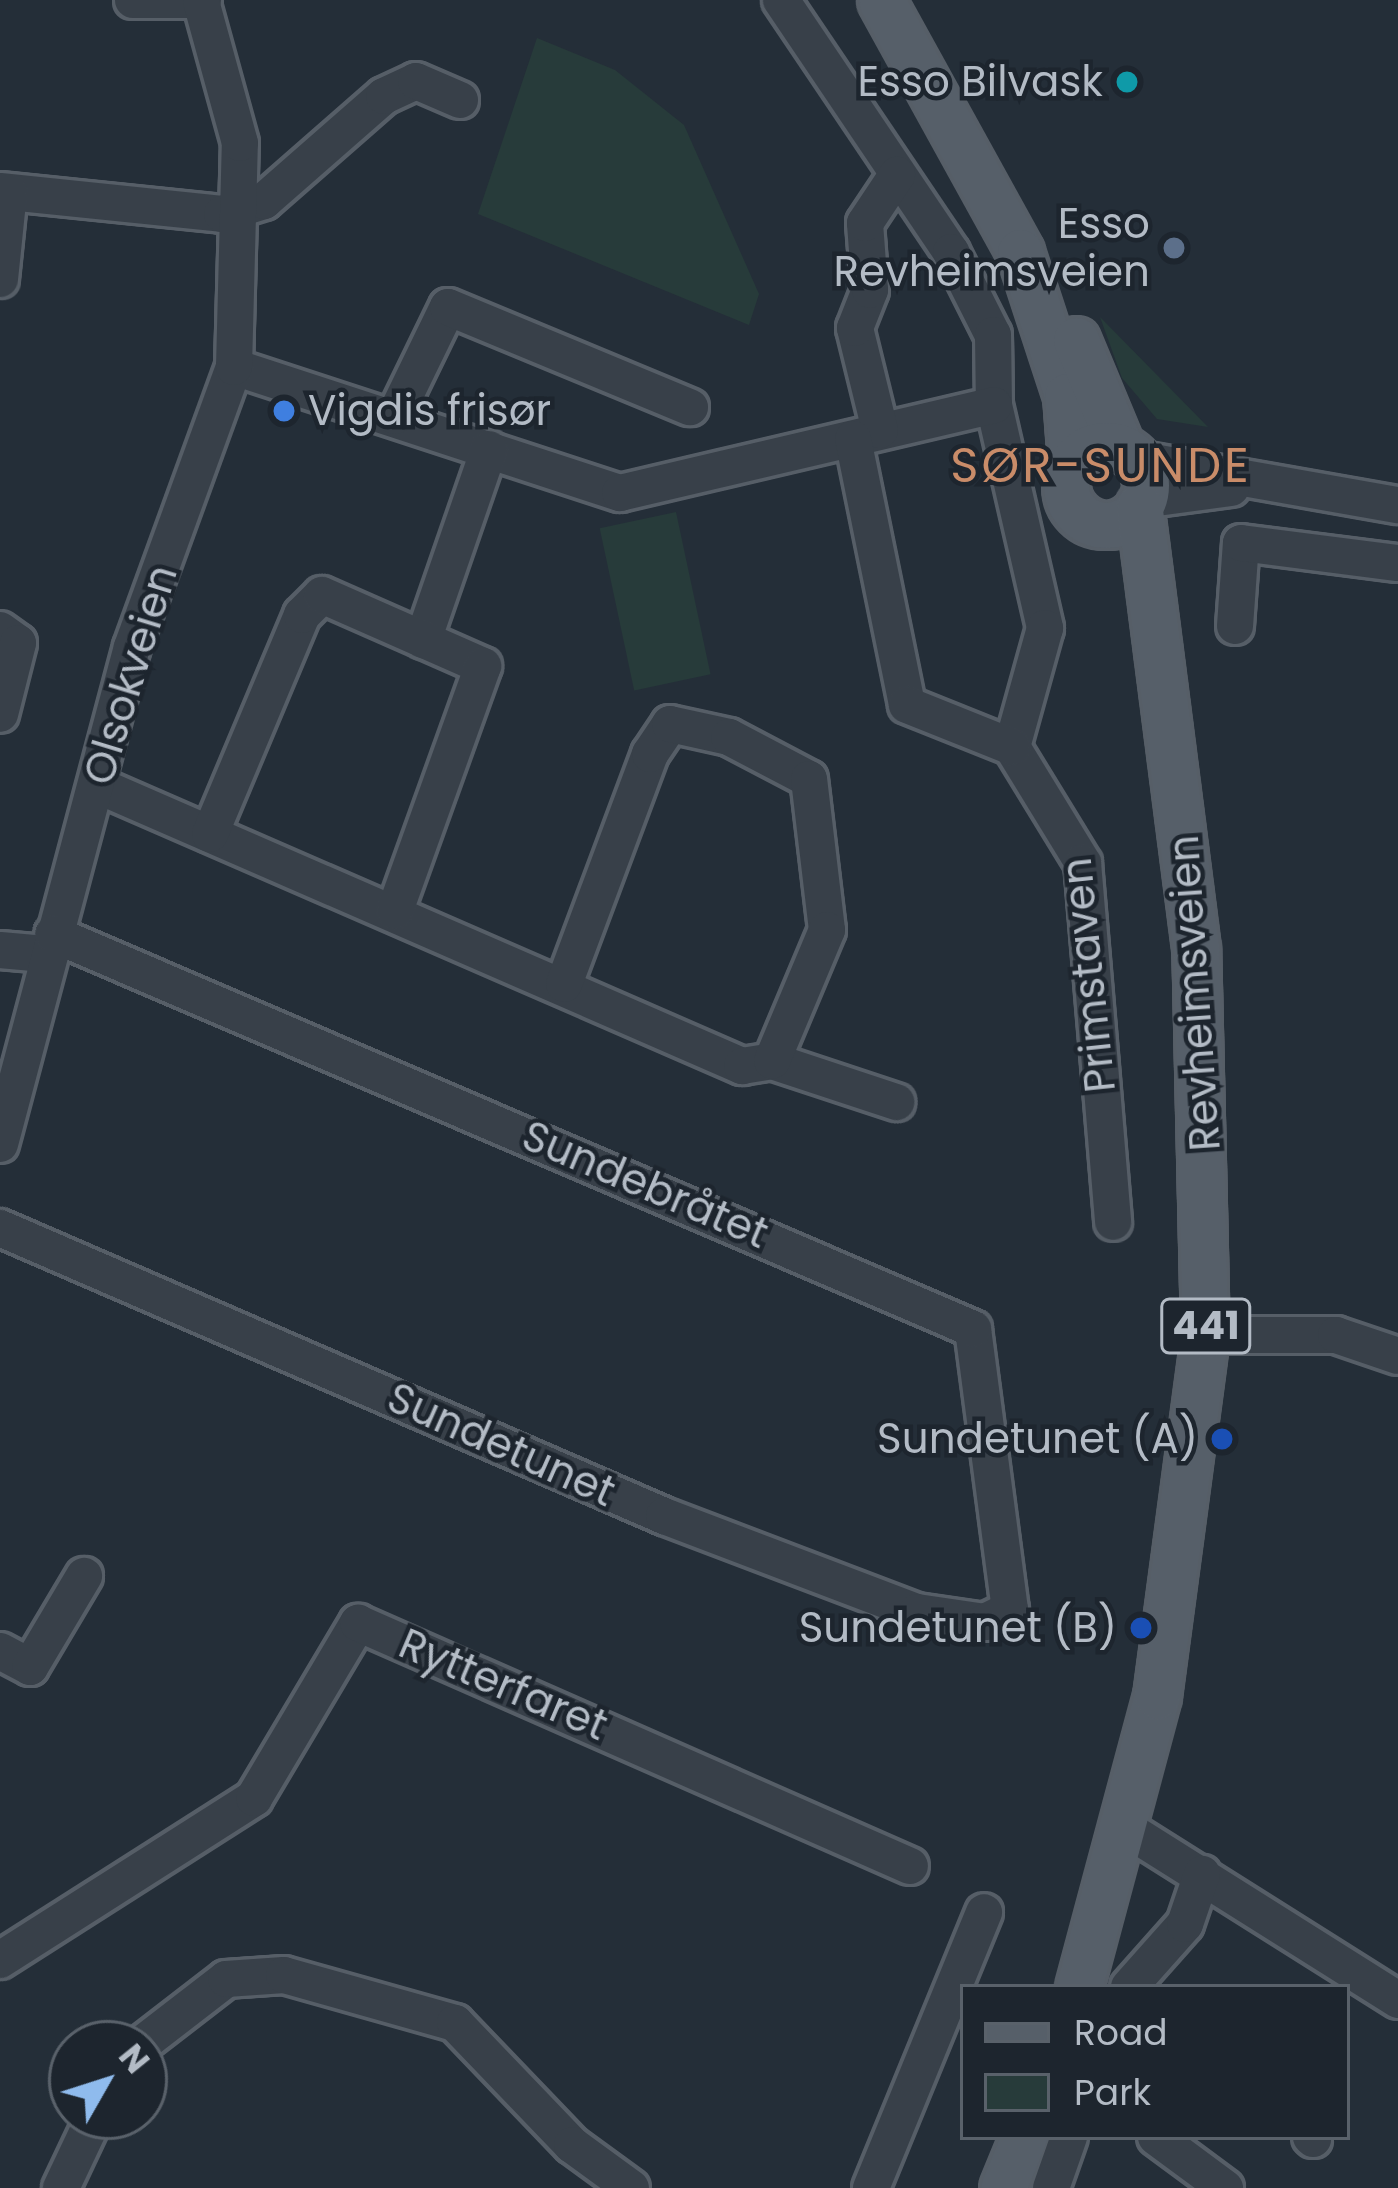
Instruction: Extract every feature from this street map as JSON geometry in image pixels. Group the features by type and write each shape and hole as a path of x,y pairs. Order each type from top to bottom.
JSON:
{"main road":[{"name":"441","path":"881,0 1020,252 1063,380 1072,462 1070,502 1090,521"},
{"name":"Revheimsveien","path":"902,0 1029,226 1135,478 1152,654 1196,948 1205,1335 1172,1613 1125,1828 1080,1984"},
{"path":"1072,462 1094,446 1135,478 1113,524 1090,521"},
{"name":"Revheimsveien","path":"1090,521 1152,654"},
{"path":"1003,2188 1023,2140"}],"street":[{"path":"134,0 202,0"},
{"name":"Olsokveien","path":"0,1144 49,944 137,631 234,367 240,143 202,0"},
{"path":"781,0 983,302 994,405 1045,628 1012,747 907,705 855,328 870,290 865,223 897,176"},
{"path":"0,280 5,191 221,214 239,204 264,201 371,87 416,82 460,100"},
{"path":"395,416 448,307 690,406"},
{"path":"234,367 395,416 610,491 669,484 994,405"},
{"path":"423,640 489,449"},
{"path":"1135,478 1398,505"},
{"path":"1235,626 1241,543 1398,563"},
{"path":"210,834 313,599 423,640 483,666 395,910"},
{"path":"0,630 18,643 0,714"},
{"path":"564,984 670,724 729,737 809,779 827,930 772,1061"},
{"name":"Primstaven","path":"1012,747 1083,862 1113,1222"},
{"path":"97,784 395,910 742,1066 772,1061 896,1102"},
{"path":"0,950 49,944"},
{"name":"Sundebråtet","path":"49,944 974,1330 1010,1610"},
{"name":"Sundetunet","path":"0,1228 664,1516 917,1612 985,1622 1010,1610"},
{"path":"1205,1335 1336,1334 1398,1356"},
{"path":"0,1651 30,1666 87,1578"},
{"name":"Rytterfaret","path":"0,1960 254,1798 358,1623 910,1866"},
{"path":"1125,1828 1398,2000"},
{"path":"1132,1984 1185,1924 1202,1874"},
{"path":"969,1984 981,1959 984,1912"},
{"path":"168,2024 226,1978 284,1975 455,2023 572,2145 632,2188"},
{"path":"871,2188 960,2003"},
{"path":"61,2188 83,2140"},
{"path":"1054,2186 1068,2140"},
{"path":"1160,2140 1226,2188"}],"green space":[{"path":"537,38 615,70 684,125 759,294 749,325 478,214"},
{"path":"1100,317 1208,427 1157,419 1122,378"},
{"path":"676,512 711,674 634,691 600,528"}],"place":[{"name":"Esso Bilvask","path":"1127,82"},
{"name":"Esso Revheimsveien","path":"1174,248"},
{"name":"Vigdis frisør","path":"284,411"},
{"name":"Sundetunet (A)","path":"1222,1439"},
{"name":"Sundetunet (B)","path":"1141,1628"}],"district":[{"name":"SØR-SUNDE","path":"1101,466"}]}
